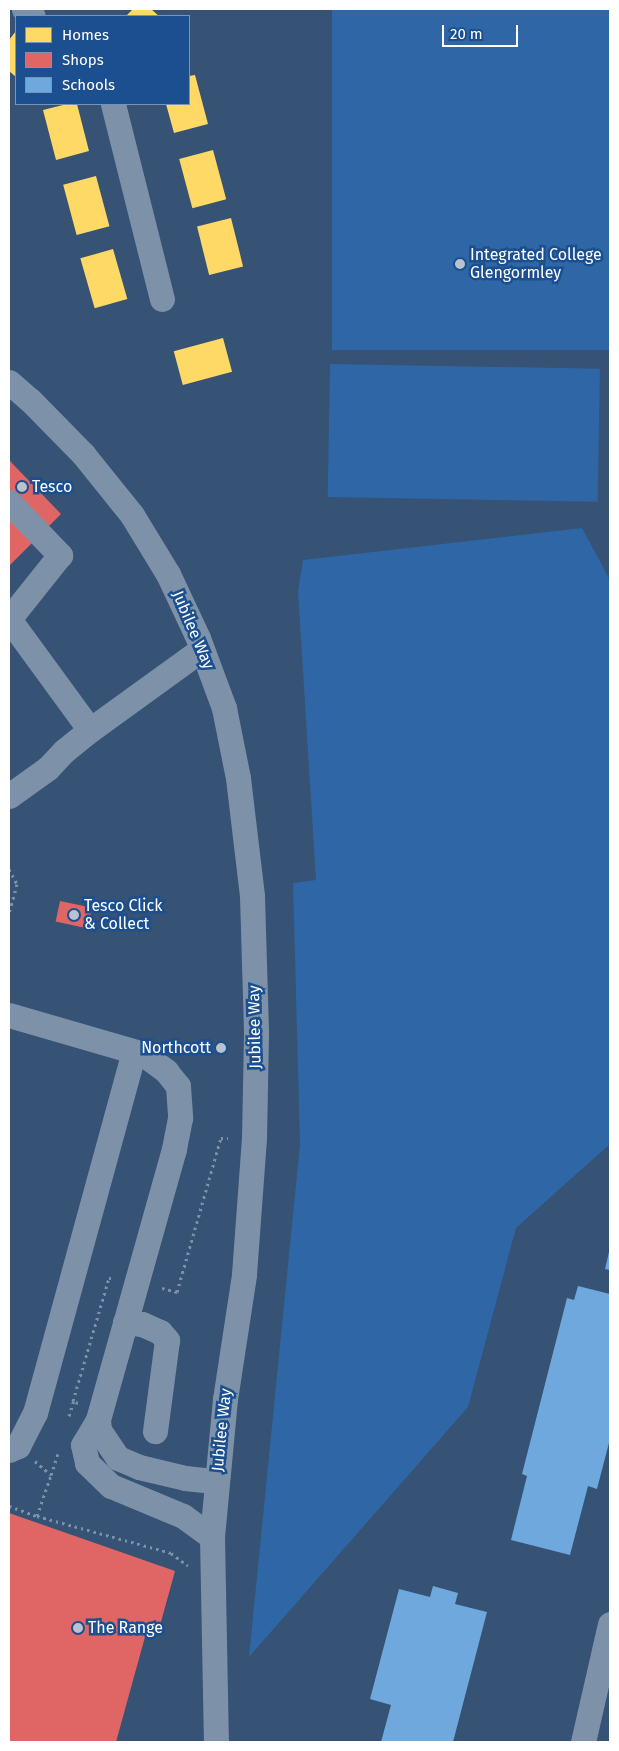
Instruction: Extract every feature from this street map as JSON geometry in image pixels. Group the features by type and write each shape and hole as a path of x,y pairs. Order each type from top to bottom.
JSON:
{"street":[{"path":"113,105 162,299"},
{"name":"Jubilee Way","path":"9,382 30,400 83,454 132,515 168,574 202,649 224,708 238,778 252,896 256,1034 254,1138 244,1275 225,1399 212,1537 211,1575 216,1742"},
{"path":"9,502 60,555 9,619 90,730"},
{"path":"9,796 48,768 64,750 90,730 202,649"},
{"path":"9,1016 143,1054 166,1071 178,1086 180,1118 174,1149 98,1420 83,1444 88,1463 111,1486 183,1516 212,1537"},
{"path":"14,1448 35,1413 134,1052"},
{"path":"125,1322 142,1324 160,1332 167,1340 155,1431"},
{"path":"98,1420 99,1430 118,1458 139,1467 185,1478 216,1481"},
{"path":"583,1742 610,1624"}],"path":[{"path":"9,869 17,884 9,913"},
{"path":"136,1283 177,1292 221,1138 254,1138"},
{"path":"68,1418 74,1400"},
{"path":"37,1516 60,1446"},
{"path":"14,1448 51,1475"},
{"path":"9,1506 37,1516 171,1553 192,1570 211,1575"}],"shaded area":[{"name":"Integrated College Glengormley","path":"332,9 610,9 610,350 332,350"},
{"path":"330,364 600,369 598,502 328,497"},
{"path":"582,528 610,580 610,1144 516,1228 468,1407 249,1657 300,1144 293,883 316,880 298,591 303,560"}],"building: Homes":[{"path":"133,9 151,9 158,15 127,15"},
{"path":"15,32 15,76 9,71 9,40"},
{"path":"195,75 208,124 174,133 166,105 190,105 190,76"},
{"path":"63,105 77,105 89,151 56,160 43,110"},
{"path":"213,150 226,199 192,208 179,159"},
{"path":"96,176 109,226 77,235 63,185"},
{"path":"231,218 243,267 209,275 197,226"},
{"path":"113,249 127,299 95,308 80,258"},
{"path":"223,338 232,372 183,385 174,351"}],"building: Shops":[{"name":"Tesco","path":"9,460 61,514 9,566"},
{"name":"Tesco Click & Collect","path":"60,901 92,908 88,928 56,922"},
{"name":"The Range","path":"9,1513 175,1571 159,1629 148,1626 116,1742 9,1742"}],"building: Schools":[{"path":"610,1248 610,1270 605,1269"},
{"path":"578,1286 610,1294 610,1439 597,1489 588,1486 570,1555 511,1540 527,1476 522,1474 567,1298 574,1300"},
{"path":"433,1586 458,1593 455,1604 487,1612 453,1742 381,1742 391,1705 370,1699 399,1589 430,1597"}],"place":[{"name":"Integrated College Glengormley","path":"460,264"},
{"name":"Tesco","path":"22,487"},
{"name":"Tesco Click & Collect","path":"74,915"},
{"name":"Northcott","path":"221,1048"},
{"name":"The Range","path":"78,1628"}]}
